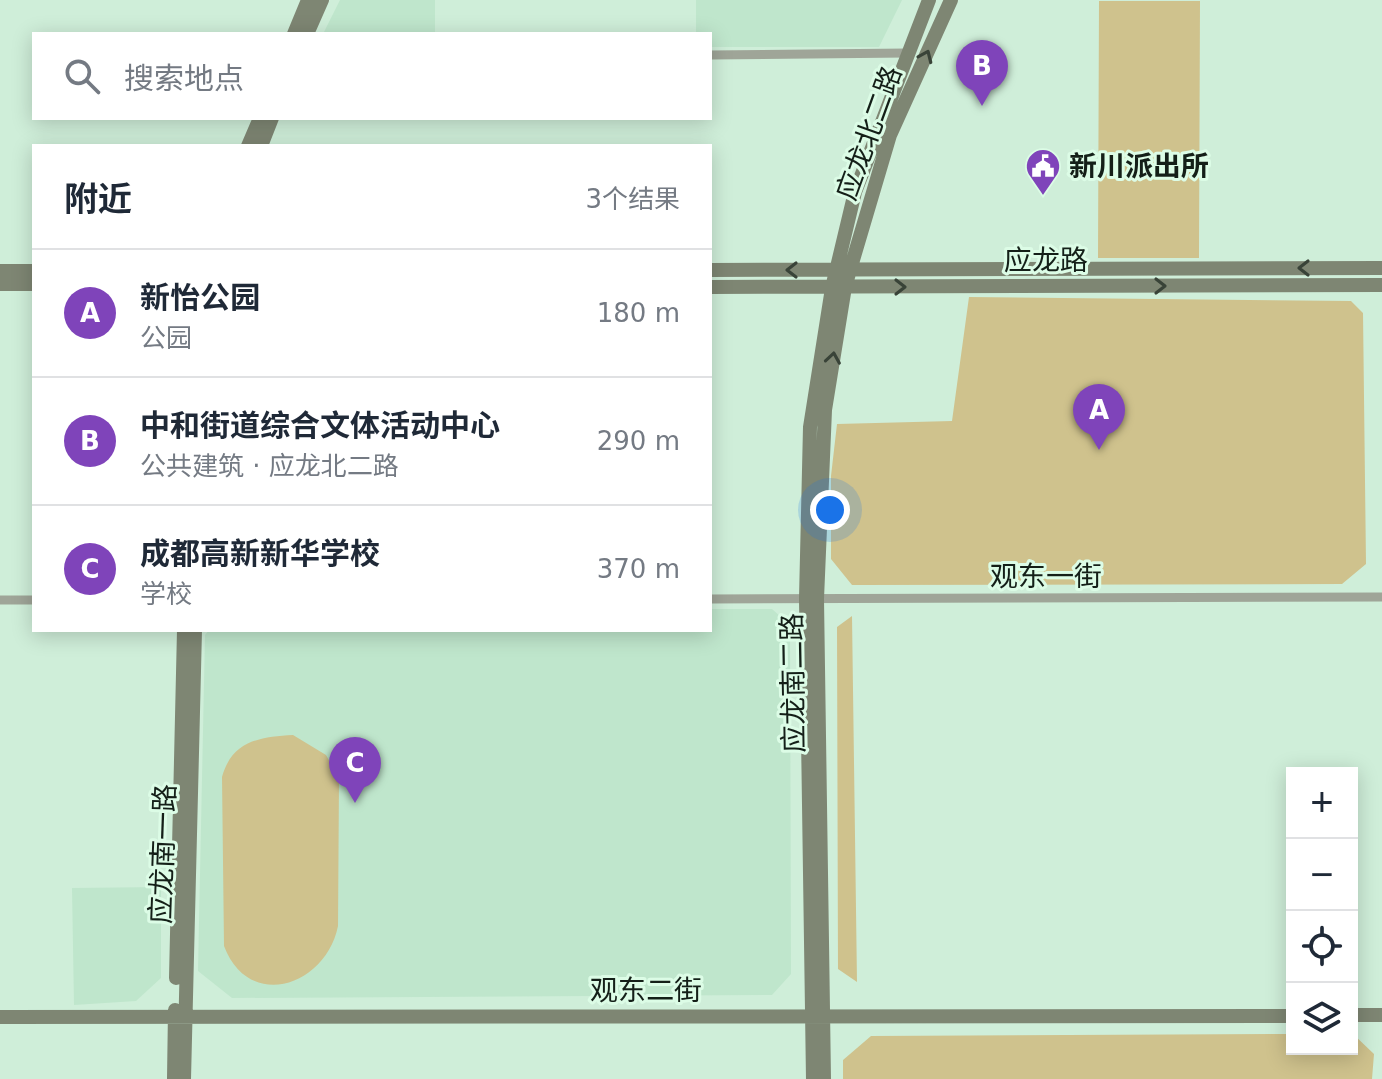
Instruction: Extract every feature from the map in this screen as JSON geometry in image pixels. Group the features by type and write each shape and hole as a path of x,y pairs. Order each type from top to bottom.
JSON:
{"street":[{"path":"295,32 308,0"},
{"path":"308,32 322,0"},
{"name":"应龙北二路","path":"843,270 855,192 929,0"},
{"name":"应龙北二路","path":"838,288 890,135 951,0"},
{"path":"712,55 907,53"},
{"path":"249,144 259,120"},
{"path":"262,144 271,120"},
{"name":"应龙路","path":"712,270 1382,268"},
{"path":"0,271 32,271"},
{"path":"0,284 32,284"},
{"name":"应龙路","path":"712,287 1382,285"},
{"name":"应龙南二路","path":"824,1079 818,1016 810,427 838,288"},
{"name":"观东一街","path":"712,599 1382,597"},
{"path":"0,600 32,600"},
{"name":"应龙南一路","path":"184,632 180,1017 184,1079"},
{"name":"应龙南一路","path":"174,1079 180,1017 195,632"},
{"path":"1358,1015 1382,1015"},
{"name":"应龙南二路","path":"813,1079 818,1016"},
{"name":"观东二街","path":"0,1017 1286,1016"}],"shaded area":[{"path":"340,0 435,0 435,32 324,32"},
{"path":"696,0 902,0 879,47 712,47 712,32 696,32"},
{"path":"1099,1 1200,1 1199,258 1098,258"},
{"path":"969,297 1351,301 1363,313 1366,564 1342,584 852,585 831,559 831,476 837,424 952,421"},
{"path":"712,609 772,609 790,625 791,974 772,995 232,998 198,971 207,632 712,632"},
{"path":"852,616 857,982 838,969 837,627"},
{"path":"293,735 326,755 339,778 338,926 331,947 319,964 303,976 286,983 268,984 251,979 236,967 224,946 222,777 233,756 248,743"},
{"path":"161,887 161,978 136,1001 74,1005 72,888"},
{"path":"1286,1034 1286,1055 1358,1055 1358,1039 1374,1054 1372,1079 843,1079 843,1060 871,1036"}],"place":[{"name":"中和街道综合文体活动中心","path":"982,106"},
{"name":"新川派出所","path":"1043,197"},
{"name":"新怡公园","path":"1099,450"},
{"name":"成都高新新华学校","path":"355,803"}]}
